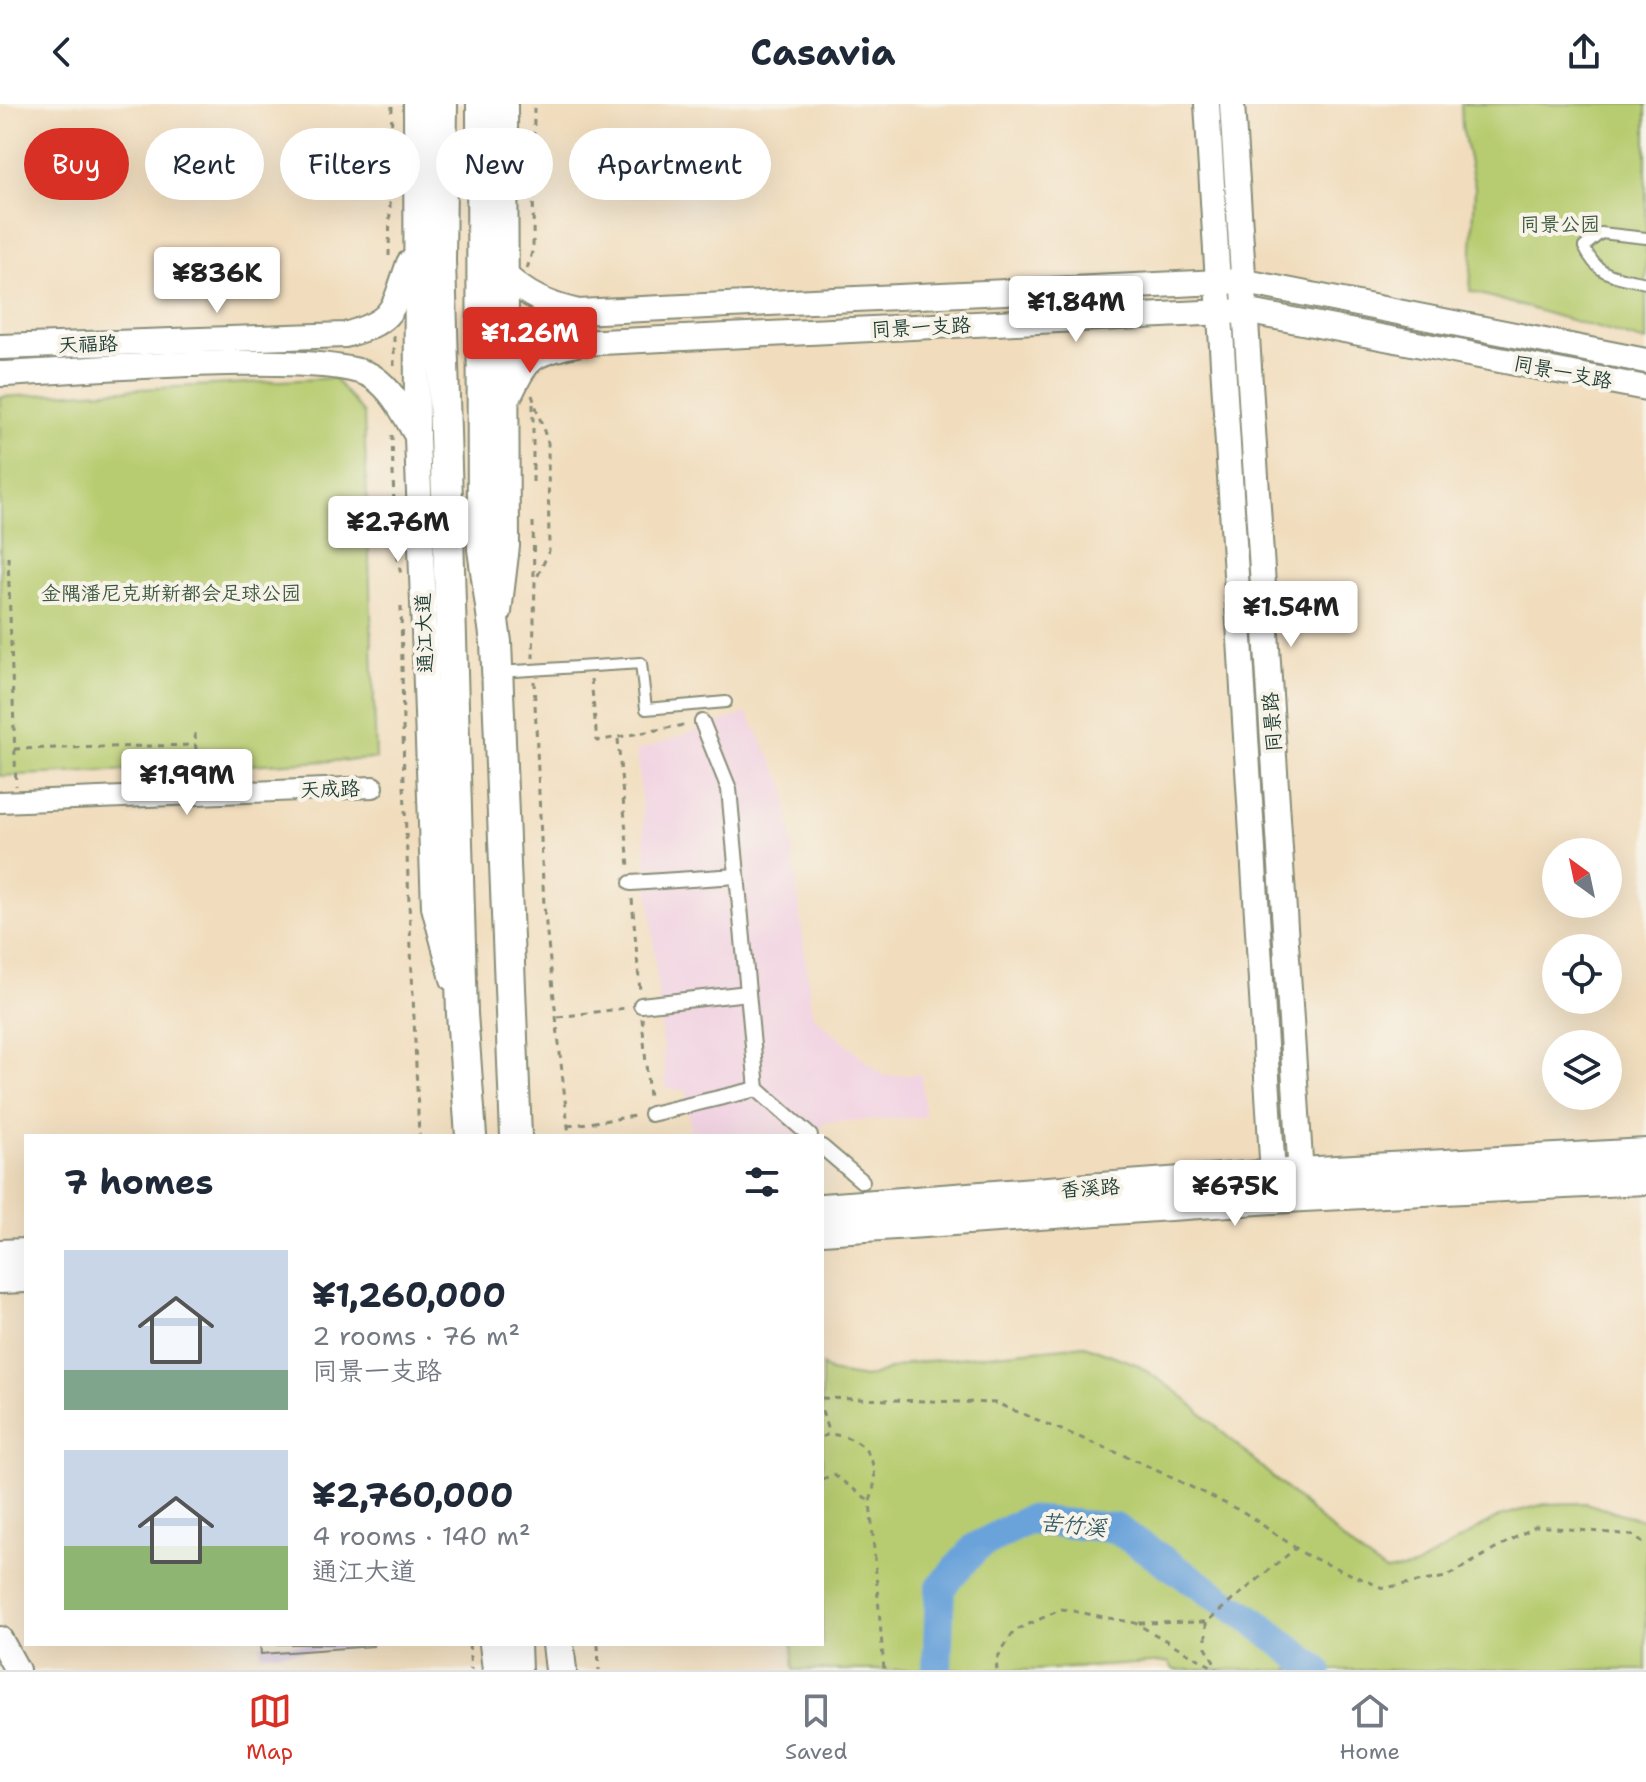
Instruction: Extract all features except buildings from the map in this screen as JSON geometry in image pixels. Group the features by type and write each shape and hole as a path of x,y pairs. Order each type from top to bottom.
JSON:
{"main road":[{"name":"通江大道","path":"442,104 440,261 462,1014 471,1134"},
{"path":"482,104 483,549 496,642 516,1134"},
{"path":"458,1134 466,1074"},
{"path":"513,1100 530,1134"},
{"name":"香溪路","path":"824,1230 1646,1153"},
{"name":"香溪路","path":"824,1208 1287,1185 1646,1180"},
{"path":"0,1254 24,1253"},
{"path":"0,1279 24,1278"},
{"path":"558,1646 561,1670"}],"street":[{"name":"通江大道","path":"416,104 414,250 417,437 434,907 462,1014"},
{"path":"496,642 507,546 506,403 513,282 505,104"},
{"path":"1207,104 1216,282 1287,1185"},
{"name":"同景路","path":"1232,104 1245,311 1287,1185"},
{"path":"393,308 414,250"},
{"name":"同景一支路","path":"513,282 547,305 578,312 1241,281 1646,361"},
{"name":"天福路","path":"0,347 345,335 377,326 393,308"},
{"name":"同景一支路","path":"526,362 542,352 580,343 1245,311 1646,388"},
{"path":"506,403 526,362"},
{"name":"天福路","path":"0,374 275,363 350,369 373,377 394,398 417,437"},
{"path":"702,722 729,789 757,1089 808,1134"},
{"name":"天成路","path":"8,802 373,787"},
{"path":"631,883 737,876"},
{"path":"641,1005 748,993"},
{"path":"651,1114 757,1089"},
{"path":"824,1149 862,1181"},
{"path":"0,1639 17,1670"}],"lane":[{"path":"1646,238 1601,233 1584,247 1593,266 1607,274 1646,283"},
{"path":"497,672 641,663 646,709 726,702"}],"path":[{"path":"389,259 392,104"},
{"path":"513,282 533,249 534,104"},
{"path":"393,308 395,543 401,576"},
{"path":"526,362 533,400 548,443 549,551 535,582"},
{"path":"533,400 533,485"},
{"path":"533,522 533,670 544,906 569,1134"},
{"path":"8,557 14,749 8,802"},
{"path":"401,606 404,785 419,1134"},
{"path":"590,667 597,741 702,722"},
{"path":"195,733 197,768"},
{"path":"568,1126 651,1114 618,739"},
{"path":"14,749 196,745"},
{"path":"556,1017 641,1005"},
{"path":"824,1398 996,1403 1137,1461 1245,1513 1296,1548 1383,1588 1446,1577 1536,1526 1632,1535 1646,1545"},
{"path":"824,1418 829,1434"},
{"path":"824,1436 829,1434 857,1439 868,1449 877,1484 870,1501 884,1670"},
{"path":"824,1478 834,1475 870,1501"},
{"path":"997,1670 996,1660 1014,1631 1062,1609 1135,1623 1186,1625 1206,1622 1296,1548"},
{"path":"1206,1622 1206,1647 1218,1670"},
{"path":"1135,1623 1218,1670"},
{"path":"472,1646 496,1662"},
{"path":"598,1646 599,1670"}],"shaded area":[{"path":"747,713 785,785 812,1014 883,1076 921,1074 925,1117 826,1122 817,1134 691,1134 687,1091 666,1088 637,751"}],"green space":[{"name":"同景公园","path":"1461,104 1646,104 1646,342 1470,291 1475,187 1462,127"},
{"name":"金隅潘尼克斯新都会足球公园","path":"334,378 364,414 376,759 0,776 0,397"},
{"path":"1084,1345 1136,1364 1180,1394 1352,1548 1386,1572 1414,1567 1500,1516 1545,1504 1585,1503 1646,1521 1646,1670 1174,1670 1168,1662 1037,1670 794,1670 792,1646 824,1646 824,1367 830,1372 865,1378 909,1363"}],"waterway":[{"name":"苦竹溪","path":"937,1670 940,1588 976,1547 1027,1520 1115,1528 1255,1622 1317,1670"}]}
